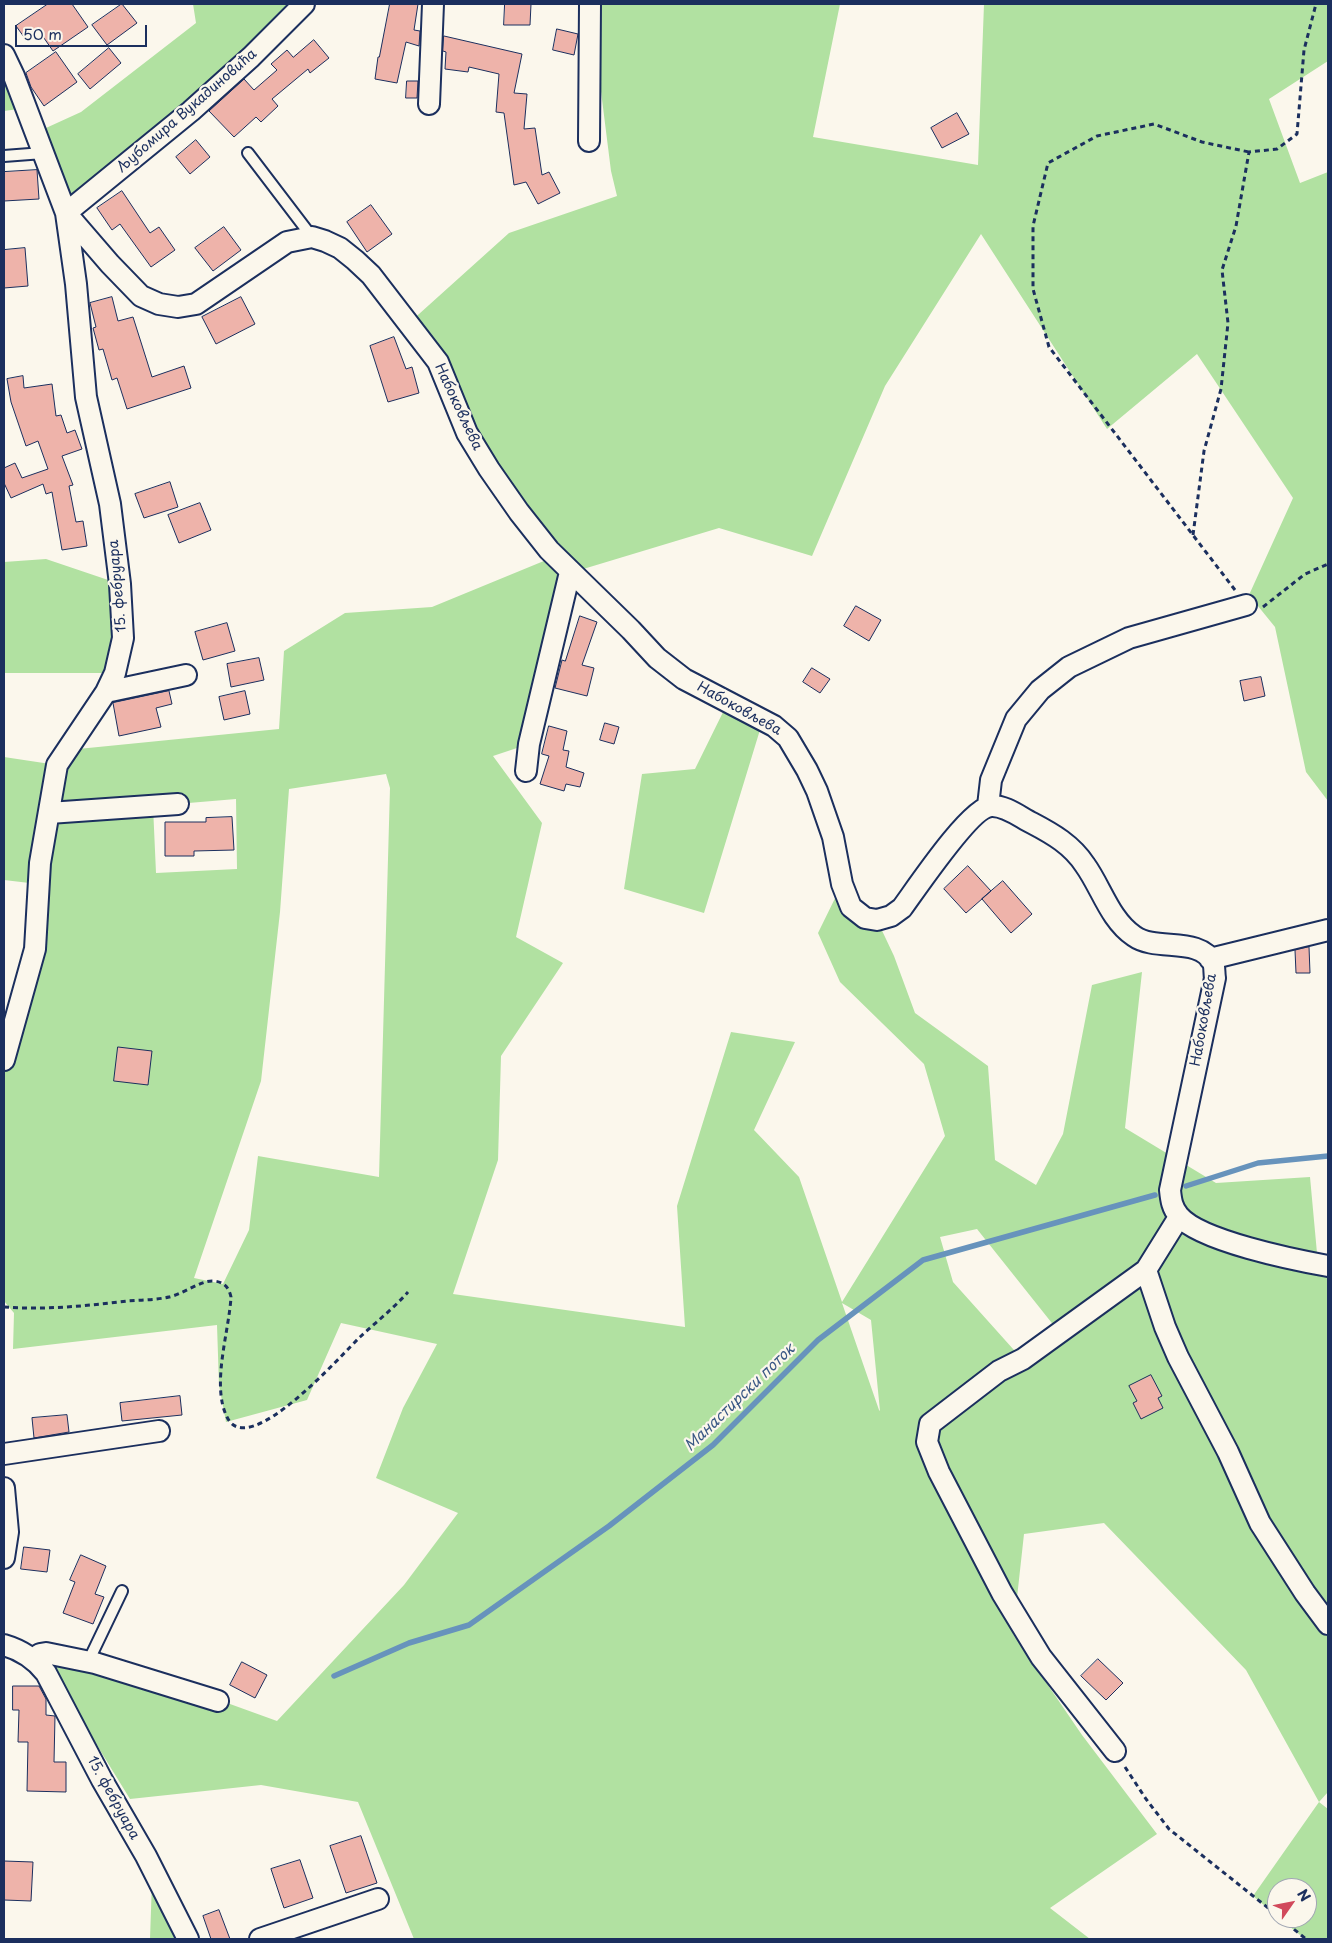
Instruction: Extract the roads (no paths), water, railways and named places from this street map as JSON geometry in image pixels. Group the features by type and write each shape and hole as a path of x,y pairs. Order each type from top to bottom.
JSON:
{"street":[{"name":"Љубомира Вукадиновића","path":"66,213 191,111 251,57 304,4"},
{"path":"429,104 433,4"},
{"path":"589,141 590,4"},
{"path":"4,55 14,76 66,213 110,264 141,296 159,304 178,307 196,304 287,242 312,237"},
{"name":"15. фебруара","path":"4,1060 35,949 40,863 57,765 106,692 115,673 123,638 120,584 110,504 86,397 76,284 66,213"},
{"name":"Набоковљева","path":"312,237 340,248 356,260 404,317 438,362 468,434 489,469 549,550 664,664 684,679 774,726 788,738 817,791 833,837 842,884 851,907 865,918 877,920 891,916 902,908 959,832 988,806 1003,808 1050,832 1076,852 1092,874 1118,921 1135,938 1158,945 1194,947 1206,954 1214,964 1215,978 1170,1190 1171,1205 1180,1217"},
{"path":"526,771 529,744 570,572"},
{"path":"988,806 991,780 1016,719 1040,690 1069,667 1129,638 1246,605"},
{"path":"106,692 186,675"},
{"path":"49,813 178,804"},
{"path":"1210,959 1328,930"},
{"path":"1115,1751 1063,1687 1041,1657 1018,1620 939,1472 927,1442 930,1424 999,1371 1022,1359 1146,1270 1180,1217 1201,1231 1239,1244 1286,1258 1328,1266"},
{"path":"1146,1270 1165,1327 1178,1357 1228,1452 1260,1523 1305,1593 1328,1624"},
{"path":"4,1454 160,1431"},
{"path":"4,1488 8,1532 4,1558"},
{"name":"15. фебруара","path":"4,1645 34,1659 53,1684 102,1780 146,1856 188,1939"},
{"path":"34,1659 40,1654 46,1653 88,1662 218,1701"},
{"path":"260,1939 378,1899"}],"lane":[{"path":"4,156 43,153"},
{"path":"248,153 312,237"},
{"path":"88,1662 122,1591"}],"waterway":[{"name":"Манастирски поток","path":"1186,1186 1258,1163 1328,1156"},
{"name":"Манастирски поток","path":"334,1676 409,1643 469,1625 609,1526 713,1445 818,1340 923,1260 1155,1195"}]}
